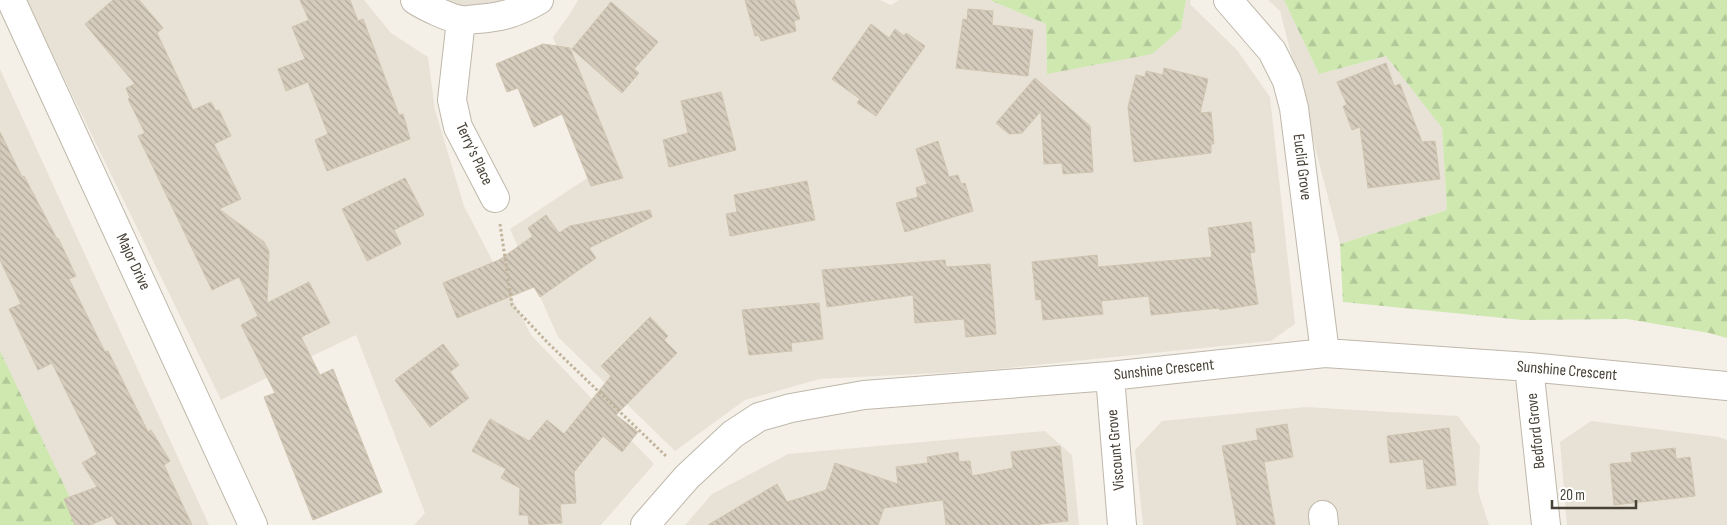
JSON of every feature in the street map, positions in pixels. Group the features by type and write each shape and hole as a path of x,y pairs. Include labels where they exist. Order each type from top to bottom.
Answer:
{"street":[{"name":"Major Drive","path":"11,0 253,525"},
{"path":"415,0 425,7 461,20 491,18 508,14 524,9 539,0"},
{"name":"Euclid Grove","path":"1228,0 1272,51 1287,81 1294,108 1325,353"},
{"name":"Terry's Place","path":"461,20 452,100 458,127 495,198"},
{"name":"Sunshine Crescent","path":"645,525 687,477 734,434 759,417 791,408 864,395 1110,376 1325,353 1529,367 1727,386"},
{"name":"Bedford Grove","path":"1529,367 1546,525"},
{"name":"Viscount Grove","path":"1110,376 1122,525"}],"path":[{"path":"495,198 512,305 687,477"}],"shaded area":[{"path":"26,0 364,0 391,33 428,57 435,110 464,206 531,335 654,464 601,525 414,525 425,513 356,335 221,400"},
{"path":"439,0 514,0 510,6 449,7"},
{"path":"578,0 880,0 891,5 899,0 990,0 1046,24 1047,74 1181,29 1186,0 1191,0 1190,4 1237,50 1270,97 1295,324 1271,341 978,371 820,379 745,400 675,451 558,337 510,229 601,169 553,37"},
{"path":"1268,0 1284,0 1319,74 1386,56 1442,128 1447,210 1340,244 1280,11"},
{"path":"0,69 209,525 74,525 0,389"},
{"path":"1306,407 1458,416 1480,446 1478,491 1489,525 1143,525 1135,450 1162,421"},
{"path":"1591,421 1719,437 1727,440 1727,525 1567,525 1560,442"},
{"path":"1045,431 1072,455 1079,525 685,525 712,494 788,454"}],"green space":[{"path":"990,0 1186,0 1181,29 1152,54 1047,74 1046,24"},
{"path":"1284,0 1727,0 1727,338 1709,333 1627,319 1523,320 1343,302 1340,244 1447,210 1442,128 1386,56 1319,74"},
{"path":"0,351 83,525 0,525"}],"building":[{"path":"113,0 139,0 163,28 157,33 193,110 211,102 216,111 219,110 231,136 214,144 241,199 219,209 264,242 269,251 267,303 309,282 330,323 301,337 320,375 333,369 382,492 313,520 264,397 275,393 241,325 258,316 239,277 212,290 138,136 145,133 128,99 130,98 126,88 135,84 85,24"},
{"path":"300,0 350,0 358,21 363,19 399,115 403,114 410,139 327,171 315,140 328,134 308,82 286,91 278,69 305,59 292,27 309,20"},
{"path":"745,0 794,0 800,19 794,21 796,31 761,41 759,35 755,36"},
{"path":"611,2 658,42 634,69 639,73 622,93 572,49"},
{"path":"968,9 993,11 992,25 1033,30 1028,76 956,68 963,19 967,20"},
{"path":"871,24 889,38 895,29 904,36 906,33 925,46 876,116 857,103 860,99 832,79"},
{"path":"543,44 570,48 623,178 591,186 562,114 534,127 518,88 507,92 496,64"},
{"path":"1386,63 1394,86 1400,84 1422,142 1435,141 1440,179 1368,188 1360,127 1352,130 1343,106 1347,105 1337,82"},
{"path":"1164,68 1208,79 1200,113 1211,112 1214,144 1211,144 1211,153 1134,162 1128,107 1136,75 1145,77 1146,71 1163,75"},
{"path":"1035,78 1090,126 1093,172 1063,174 1062,163 1044,164 1041,111 1022,133 1009,134 996,123"},
{"path":"721,92 736,150 669,167 663,140 688,133 681,101"},
{"path":"0,132 22,177 24,176 58,238 76,276 69,279 105,352 108,351 148,432 151,430 170,461 164,465 192,525 117,525 112,516 90,525 75,525 64,499 97,487 82,463 97,454 52,363 38,370 9,309 21,304 0,260"},
{"path":"938,141 949,177 958,175 961,184 965,183 973,211 905,232 896,203 918,197 916,188 927,184 916,149"},
{"path":"405,178 424,215 394,230 401,244 367,261 342,209"},
{"path":"807,181 815,220 730,236 726,214 737,212 734,195"},
{"path":"650,210 652,217 589,248 596,258 540,297 534,287 457,318 443,283 499,260 533,236 528,228 546,215 559,233 570,226"},
{"path":"1251,222 1255,252 1250,253 1258,304 1220,310 1219,308 1151,315 1149,296 1101,301 1103,314 1043,320 1041,299 1036,300 1032,262 1097,255 1098,267 1212,257 1208,228"},
{"path":"945,260 946,267 990,264 996,334 966,337 964,319 915,323 913,295 827,307 822,270"},
{"path":"819,303 823,339 791,343 792,351 749,355 742,310"},
{"path":"650,317 668,336 664,340 677,353 616,415 638,432 622,452 603,436 574,472 576,503 560,504 562,523 529,525 528,515 519,515 520,488 501,478 506,469 472,451 490,419 529,441 547,420 564,434 611,376 601,366"},
{"path":"443,344 459,365 450,372 469,398 430,427 395,380"},
{"path":"1287,424 1293,457 1264,462 1275,525 1237,525 1222,446 1258,440 1256,429"},
{"path":"1449,428 1456,485 1427,489 1423,459 1390,463 1387,436"},
{"path":"1060,446 1068,521 1033,525 946,525 943,500 884,508 878,525 708,525 777,484 787,502 826,490 835,463 898,484 896,467 928,463 927,457 958,452 959,462 970,461 972,476 1013,468 1011,452"},
{"path":"1675,448 1676,459 1690,457 1695,496 1614,505 1610,464 1632,462 1631,453"}]}
